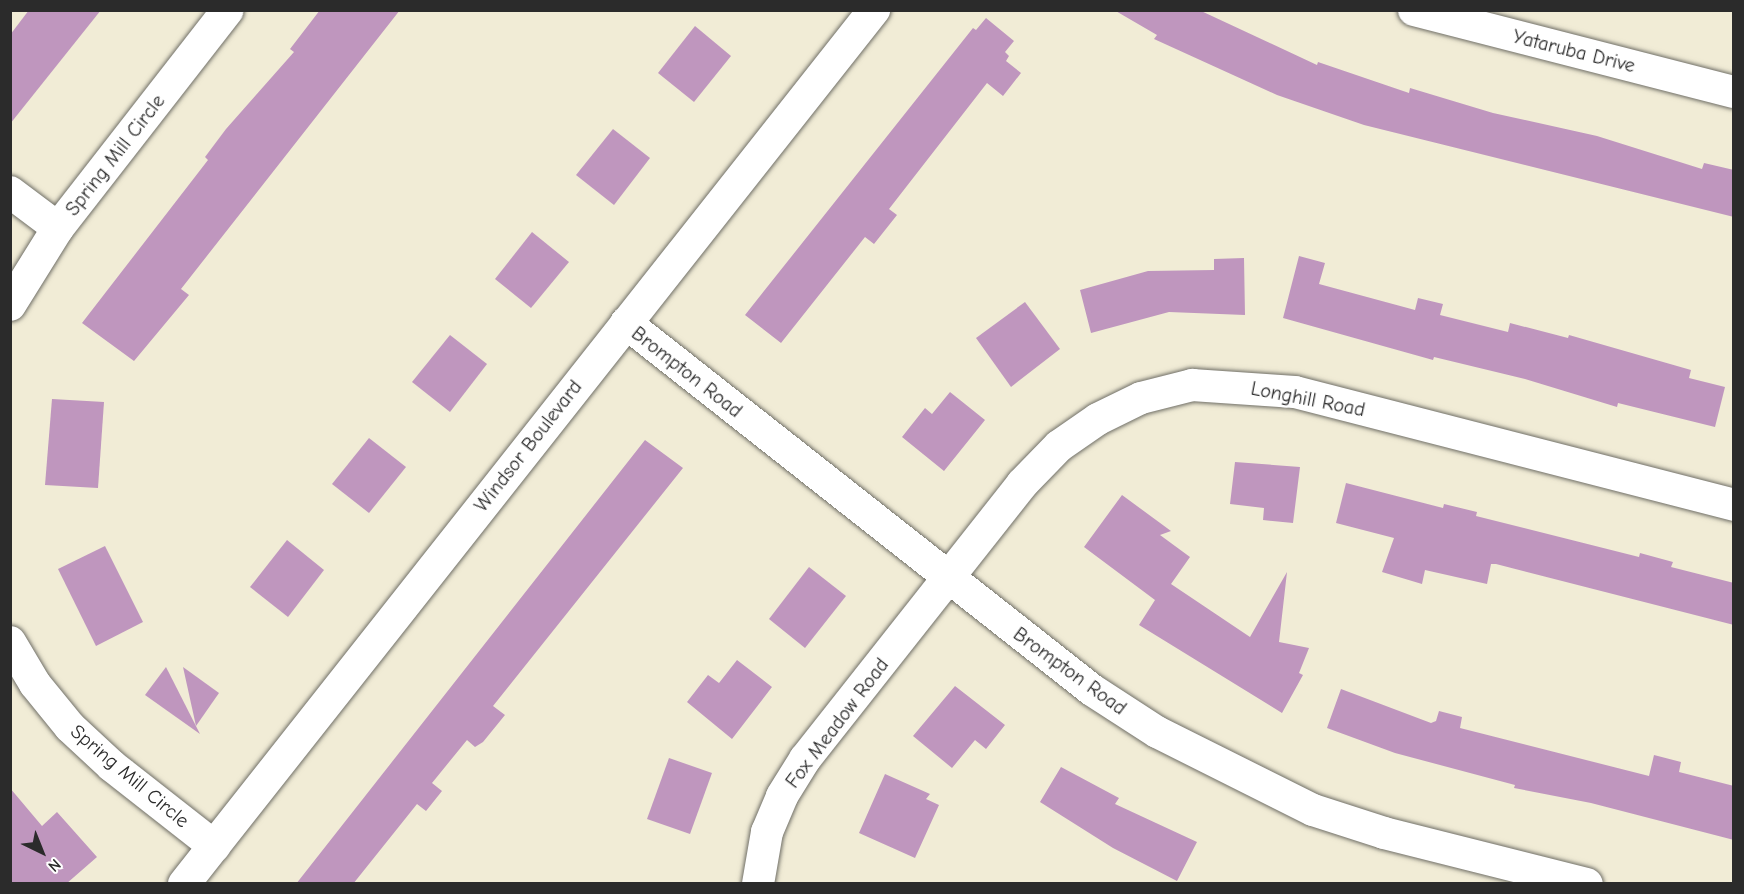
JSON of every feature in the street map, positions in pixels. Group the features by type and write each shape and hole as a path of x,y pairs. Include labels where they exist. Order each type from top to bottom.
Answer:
{"street":[{"name":"Spring Mill Circle","path":"10,305 58,228 228,10"},
{"name":"Windsor Boulevard","path":"184,884 874,10"},
{"name":"Yataruba Drive","path":"1414,10 1734,92"},
{"path":"10,192 58,228"},
{"name":"Brompton Road","path":"626,323 949,580 1092,690 1157,732 1237,775 1313,810 1384,832 1587,884"},
{"name":"Longhill Road","path":"949,580 1022,484 1059,446 1098,419 1141,398 1192,385 1295,392 1734,505"},
{"name":"Fox Meadow Road","path":"758,884 768,831 782,796 806,759 949,580"},
{"name":"Spring Mill Circle","path":"10,642 35,684 70,727 112,766 214,846"}],"building":[{"path":"29,10 101,10 10,124 10,35"},
{"path":"320,10 400,10 181,289 189,295 134,361 82,323 208,160 205,157 226,129 294,52 290,49"},
{"path":"1114,10 1199,10 1317,65 1318,62 1409,93 1410,88 1493,113 1597,136 1702,169 1704,163 1734,170 1734,217 1364,125 1277,95 1154,39 1157,35"},
{"path":"986,18 1014,41 1005,52 1009,56 1006,61 1021,73 1003,96 987,83 889,209 897,215 874,244 865,237 781,343 745,315 973,28 976,30"},
{"path":"695,26 731,56 694,102 658,73"},
{"path":"613,129 650,158 614,205 576,175"},
{"path":"532,232 569,262 531,308 495,279"},
{"path":"1299,256 1325,263 1319,284 1415,310 1418,298 1443,304 1440,315 1508,332 1510,323 1568,338 1569,335 1691,370 1689,378 1725,387 1715,427 1618,403 1617,407 1525,379 1434,357 1433,360 1283,318"},
{"path":"1244,258 1245,315 1169,312 1091,333 1080,290 1148,271 1214,270 1214,259"},
{"path":"1025,302 1060,349 1011,387 976,338"},
{"path":"450,335 487,364 450,412 412,382"},
{"path":"950,392 985,420 944,471 902,437 925,408 932,414"},
{"path":"52,399 104,402 98,488 45,485"},
{"path":"369,438 406,467 369,513 332,484"},
{"path":"645,440 683,468 493,706 505,715 483,742 475,747 467,740 432,783 442,791 426,811 417,804 353,884 296,884"},
{"path":"1235,462 1300,467 1293,523 1263,520 1264,508 1230,504"},
{"path":"1346,483 1443,508 1444,504 1477,512 1476,516 1639,557 1640,553 1673,562 1671,567 1734,583 1734,625 1496,564 1491,564 1487,584 1425,570 1422,584 1382,572 1394,538 1336,523"},
{"path":"1122,495 1171,531 1160,535 1190,557 1171,584 1250,637 1287,572 1279,642 1309,648 1299,673 1303,675 1282,713 1139,625 1155,600 1084,547"},
{"path":"287,540 324,570 288,617 250,587"},
{"path":"105,546 143,622 96,646 58,569"},
{"path":"809,567 846,596 805,648 769,619"},
{"path":"737,660 772,687 732,739 687,702 708,675 719,683"},
{"path":"166,667 200,734 145,695"},
{"path":"183,667 219,693 196,726"},
{"path":"955,686 1005,725 986,749 975,740 952,768 913,736"},
{"path":"1341,689 1431,723 1436,721 1439,711 1462,717 1460,728 1649,776 1654,755 1681,762 1679,772 1734,786 1734,840 1591,803 1514,788 1515,785 1395,753 1327,728"},
{"path":"669,758 712,773 690,834 647,819"},
{"path":"1061,767 1119,798 1115,804 1197,842 1177,881 1113,848 1040,802"},
{"path":"885,774 930,794 926,799 939,805 915,858 859,833"},
{"path":"10,788 42,826 57,812 97,857 66,884 10,884"}]}
